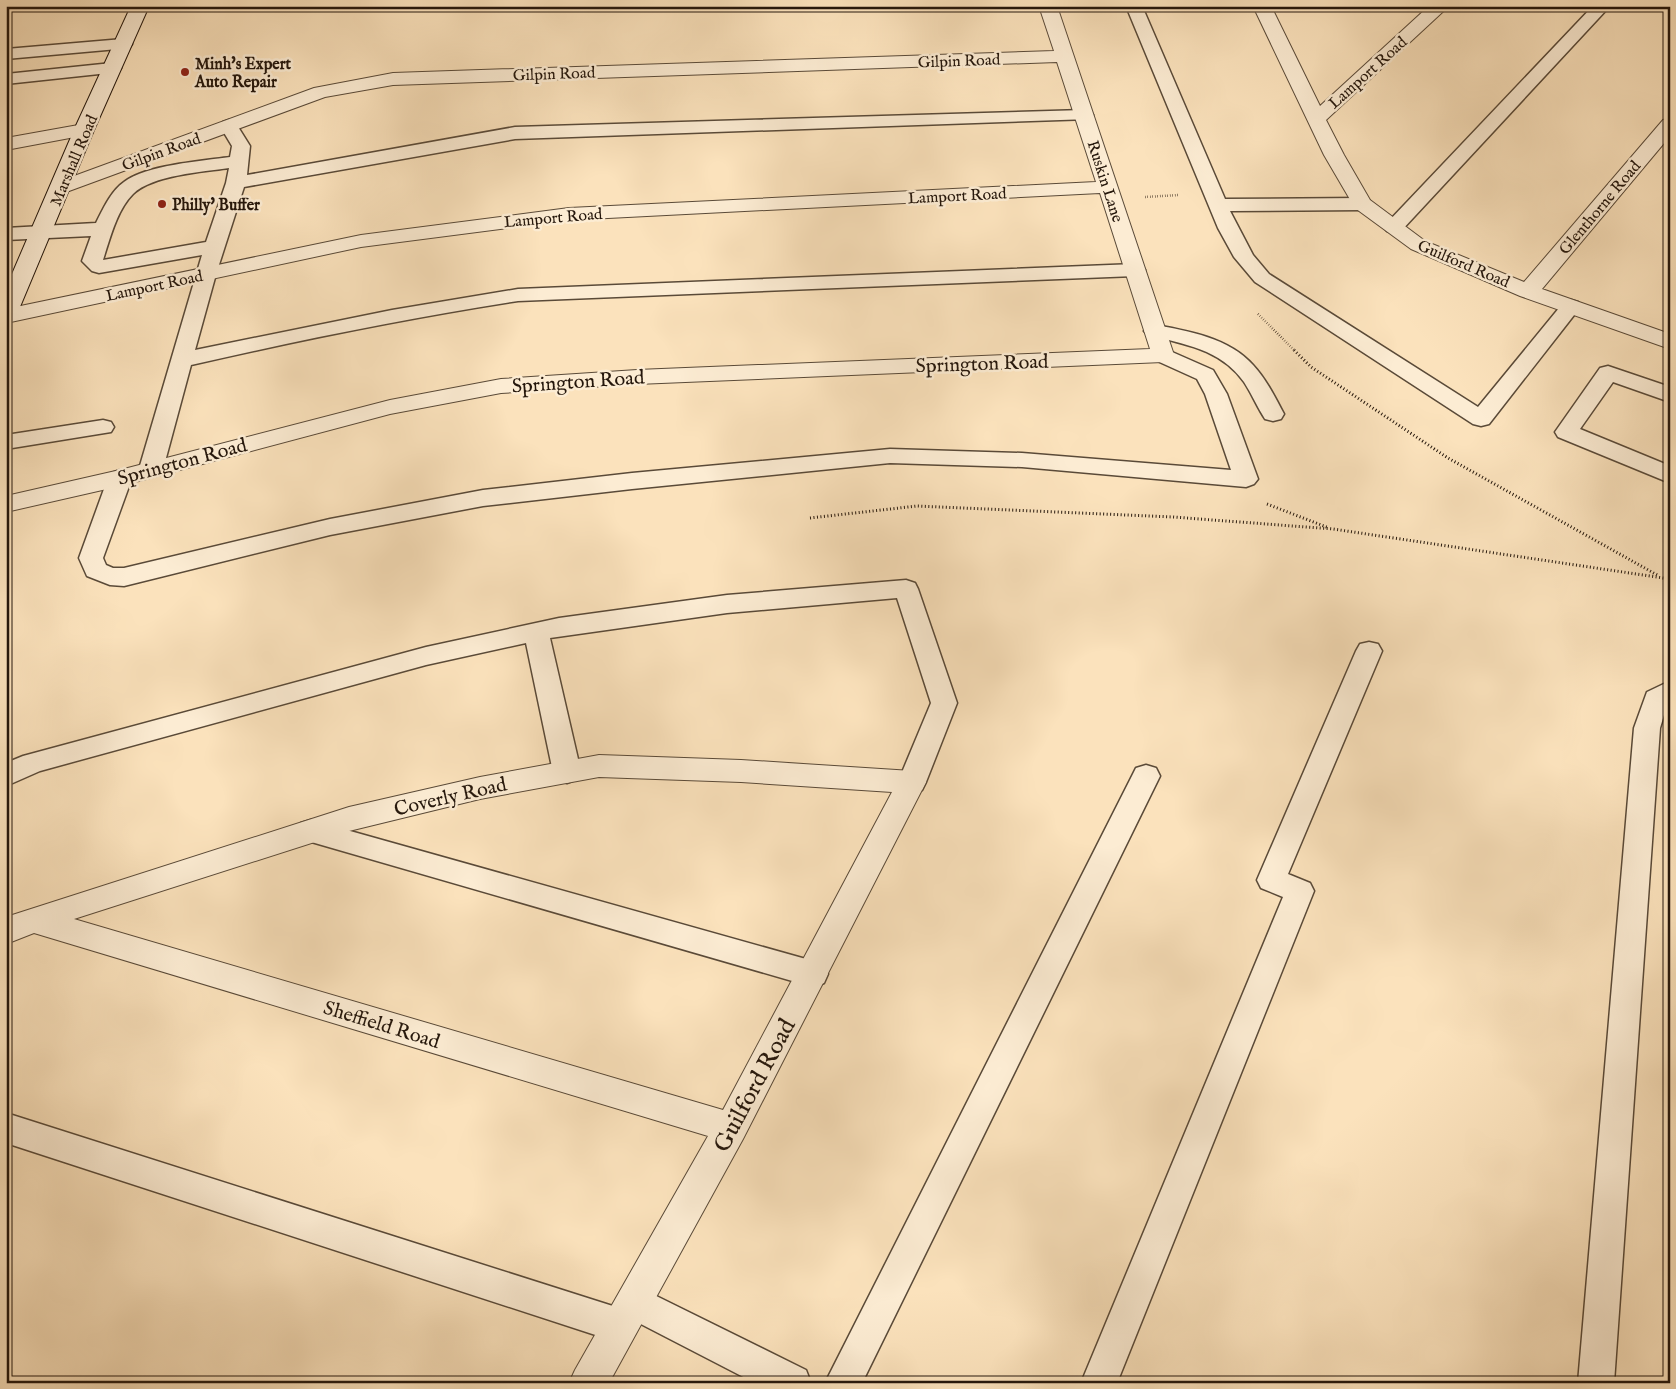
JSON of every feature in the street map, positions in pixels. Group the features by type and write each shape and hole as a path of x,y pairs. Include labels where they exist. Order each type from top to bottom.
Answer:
{"street":[{"name":"Marshall Road","path":"6,315 62,187 84,130 140,6"},
{"name":"Ruskin Lane","path":"1048,6 1163,355"},
{"name":"Guilford Road","path":"1262,6 1334,155 1362,204 1418,245 1528,291 1670,342"},
{"name":"Lamport Road","path":"1316,118 1440,6"},
{"name":"Gilpin Road","path":"62,187 321,92 393,79 1064,56"},
{"name":"Glenthorne Road","path":"1528,291 1670,124"},
{"path":"6,144 84,130"},
{"name":"Lamport Road","path":"6,315 362,241 569,214 1110,193"},
{"name":"Springton Road","path":"6,504 120,478 390,407 501,386 637,377 1163,355"},
{"name":"Coverly Road","path":"20,926 349,819 480,788 598,766 722,770 912,782"},
{"name":"Guilford Road","path":"588,1383 731,1128 912,782"},
{"name":"Sheffield Road","path":"20,926 731,1128"}],"lane":[{"path":"1134,6 1216,200 1244,257 1262,278 1482,419 1571,306"},
{"path":"1394,227 1602,6"},
{"path":"6,54 123,44"},
{"path":"6,79 112,68"},
{"path":"236,183 515,133 1084,115"},
{"path":"151,469 206,274 236,183 241,146 229,126"},
{"path":"215,247 99,267 92,261 113,208 132,185 163,174 239,161"},
{"path":"1216,200 1362,204"},
{"path":"6,234 104,229"},
{"path":"182,360 369,319 440,306 518,295 1135,270"},
{"path":"1155,331 1192,338 1225,353 1242,365 1273,414"},
{"path":"120,478 90,558 96,570 110,576 124,577 330,527 483,498 632,481 890,456 1022,460 1246,479 1216,394 1205,375 1163,355"},
{"path":"1670,395 1608,373 1566,432 1670,475"},
{"path":"6,442 103,427"},
{"path":"6,775 33,763 426,656 559,627 727,604 906,589 944,703 912,782"},
{"path":"536,632 567,772"},
{"path":"1099,1383 1300,891 1271,880 1370,651"},
{"path":"1596,1383 1647,728 1656,699 1670,691"},
{"path":"843,1383 1146,776"},
{"path":"311,832 813,974"},
{"path":"6,1128 627,1314 793,1383"}],"path":[{"path":"1110,193 1181,194 1216,200"},
{"path":"1246,479 1253,499 1333,529"},
{"path":"810,518 917,506 1173,517 1333,529 1670,579"}],"place":[{"name":"Minh's Expert Auto Repair","path":"185,72"},
{"name":"Philly' Buffer","path":"162,204"}]}
